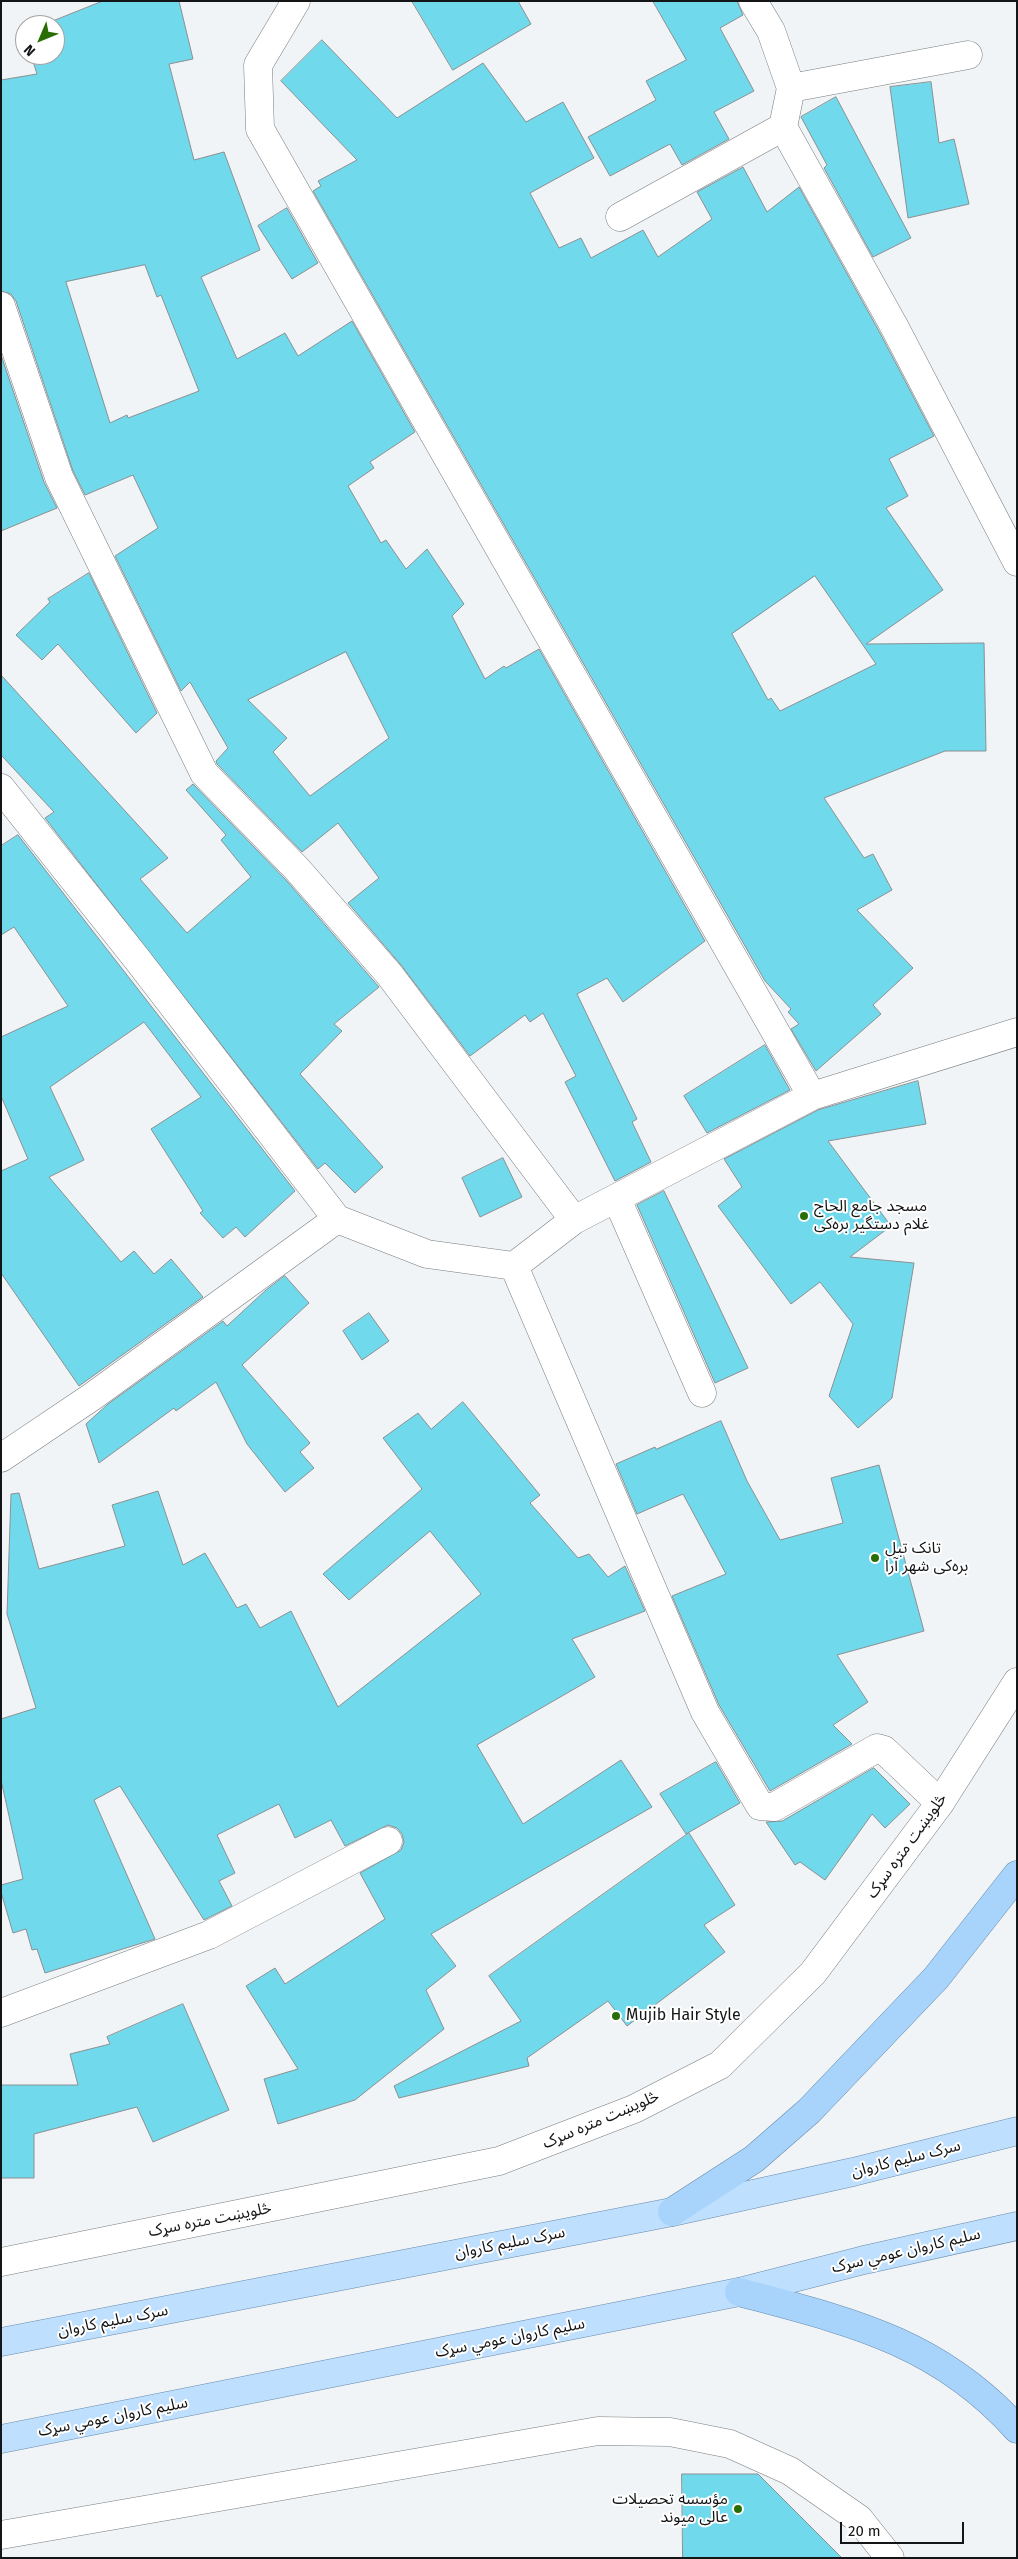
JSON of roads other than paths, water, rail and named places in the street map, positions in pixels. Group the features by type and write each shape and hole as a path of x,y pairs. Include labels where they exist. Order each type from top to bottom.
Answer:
{"highway":[{"path":"672,2212 754,2159 809,2111 936,1978 1017,1875"},
{"path":"739,2292 836,2318 886,2335 933,2360 965,2382 997,2406 1017,2429"}],"main road":[{"name":"سرک سلیم کاروان","path":"1,2342 672,2212 853,2172 1017,2131"},
{"name":"سلیم کاروان عومي سړک","path":"1,2439 739,2292 864,2260 1017,2226"}],"street":[{"path":"753,1 771,31 791,88 783,127 894,326 1017,562"},
{"path":"297,2 258,65 260,129 812,1096"},
{"path":"791,88 968,54"},
{"path":"620,217 783,127"},
{"path":"1,306 59,477 204,773 297,869 389,974 574,1220"},
{"path":"1,788 144,966 336,1219 427,1254 514,1266 574,1220 812,1096 1017,1032"},
{"path":"617,1199 702,1393"},
{"path":"1,1458 93,1396 336,1219"},
{"path":"514,1266 705,1712 760,1806 774,1807 877,1748 884,1750 940,1803"},
{"name":"څلویښت متره سړک","path":"1,2262 499,2161 634,2109 720,2065 813,1973 940,1803 1017,1682"},
{"path":"1,2013 209,1935 388,1841"},
{"path":"1,2535 598,2431 670,2432 730,2444 790,2471 859,2519 890,2558"}],"place":[{"name":"مسجد جامع الحاج غلام دستگیر بره‌کی","path":"804,1216"},
{"name":"تانک تیل بره‌کی شهر آرا","path":"875,1558"},
{"name":"Mujib Hair Style","path":"616,2016"},
{"name":"مؤسسه تحصیلات عالی میوند","path":"738,2509"}]}
